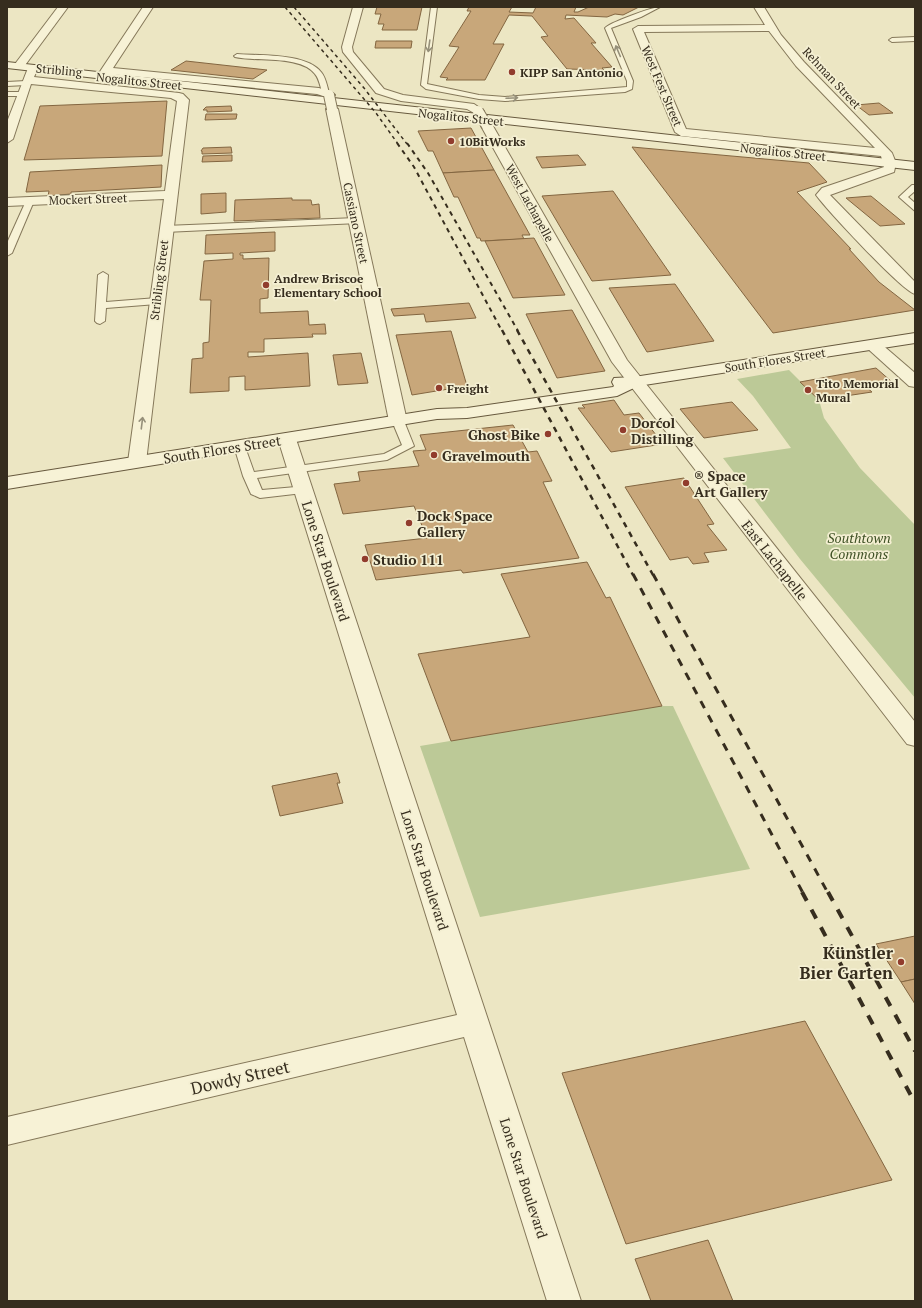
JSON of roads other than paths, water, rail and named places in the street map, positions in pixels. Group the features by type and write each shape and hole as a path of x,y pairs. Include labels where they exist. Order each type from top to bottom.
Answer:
{"street":[{"path":"19,66 63,7"},
{"path":"104,74 148,7"},
{"name":"West Lachapelle","path":"358,7 347,46 348,52 380,92 401,98 470,106 478,111 620,362 634,382"},
{"name":"Rehman Street","path":"759,7 772,28 800,64 888,158"},
{"name":"West Fest Street","path":"772,28 638,29 681,132 888,158"},
{"name":"Nogalitos Street","path":"7,65 104,74 888,158 915,166"},
{"path":"7,139 33,68"},
{"name":"Nogalitos Street","path":"104,74 329,99"},
{"name":"Stribling","path":"26,86 171,95 181,98"},
{"name":"Stribling Street","path":"137,462 165,229 183,100 181,98"},
{"name":"Cassiano Street","path":"329,99 398,421"},
{"path":"888,158 890,169 827,191 823,194 900,277 915,290"},
{"name":"Mockert Street","path":"7,202 170,195"},
{"name":"South Flores Street","path":"7,483 437,414 467,413 617,391 634,382 915,338"},
{"path":"872,345 915,382"},
{"name":"East Lachapelle","path":"634,382 915,738"},
{"name":"Lone Star Boulevard","path":"287,439 564,1301"},
{"name":"Dowdy Street","path":"7,1131 474,1023"}],"lane":[{"path":"434,7 424,84 426,87 479,97 505,99 625,90 630,88 630,81 608,28 611,25 639,16 657,7"},
{"path":"892,40 915,39"},
{"path":"237,56 289,60 309,65 316,70 321,77 329,99"},
{"path":"7,84 26,86"},
{"path":"7,94 26,86"},
{"path":"915,187 903,197 915,208"},
{"path":"7,253 30,201"},
{"path":"165,229 356,221"},
{"path":"100,321 103,275"},
{"path":"101,305 156,302"},
{"path":"240,446 254,491 260,494 300,480 386,457 408,446 398,421"},
{"path":"250,476 300,480"}],"railway":[{"path":"285,7 376,113 398,144"},
{"path":"294,7 364,88 407,144"},
{"path":"397,143 414,167 502,331"},
{"path":"407,143 428,173 518,331"},
{"path":"502,330 633,575"},
{"path":"517,330 653,575"},
{"path":"633,574 803,893"},
{"path":"653,574 828,893"},
{"path":"802,892 915,1103"},
{"path":"828,892 915,1051"}],"place":[{"name":"KIPP San Antonio","path":"512,72"},
{"name":"10BitWorks","path":"451,141"},
{"name":"Andrew Briscoe Elementary School","path":"266,285"},
{"name":"Freight","path":"439,388"},
{"name":"Tito Memorial Mural","path":"808,390"},
{"name":"Dorćol Distilling","path":"623,430"},
{"name":"Ghost Bike","path":"548,434"},
{"name":"Gravelmouth","path":"434,455"},
{"name":"® Space Art Gallery","path":"686,483"},
{"name":"Dock Space Gallery","path":"409,523"},
{"name":"Studio 111","path":"365,559"},
{"name":"Künstler Bier Garten","path":"901,962"}],"park label":[{"name":"Southtown Commons","path":"859,546"}]}
